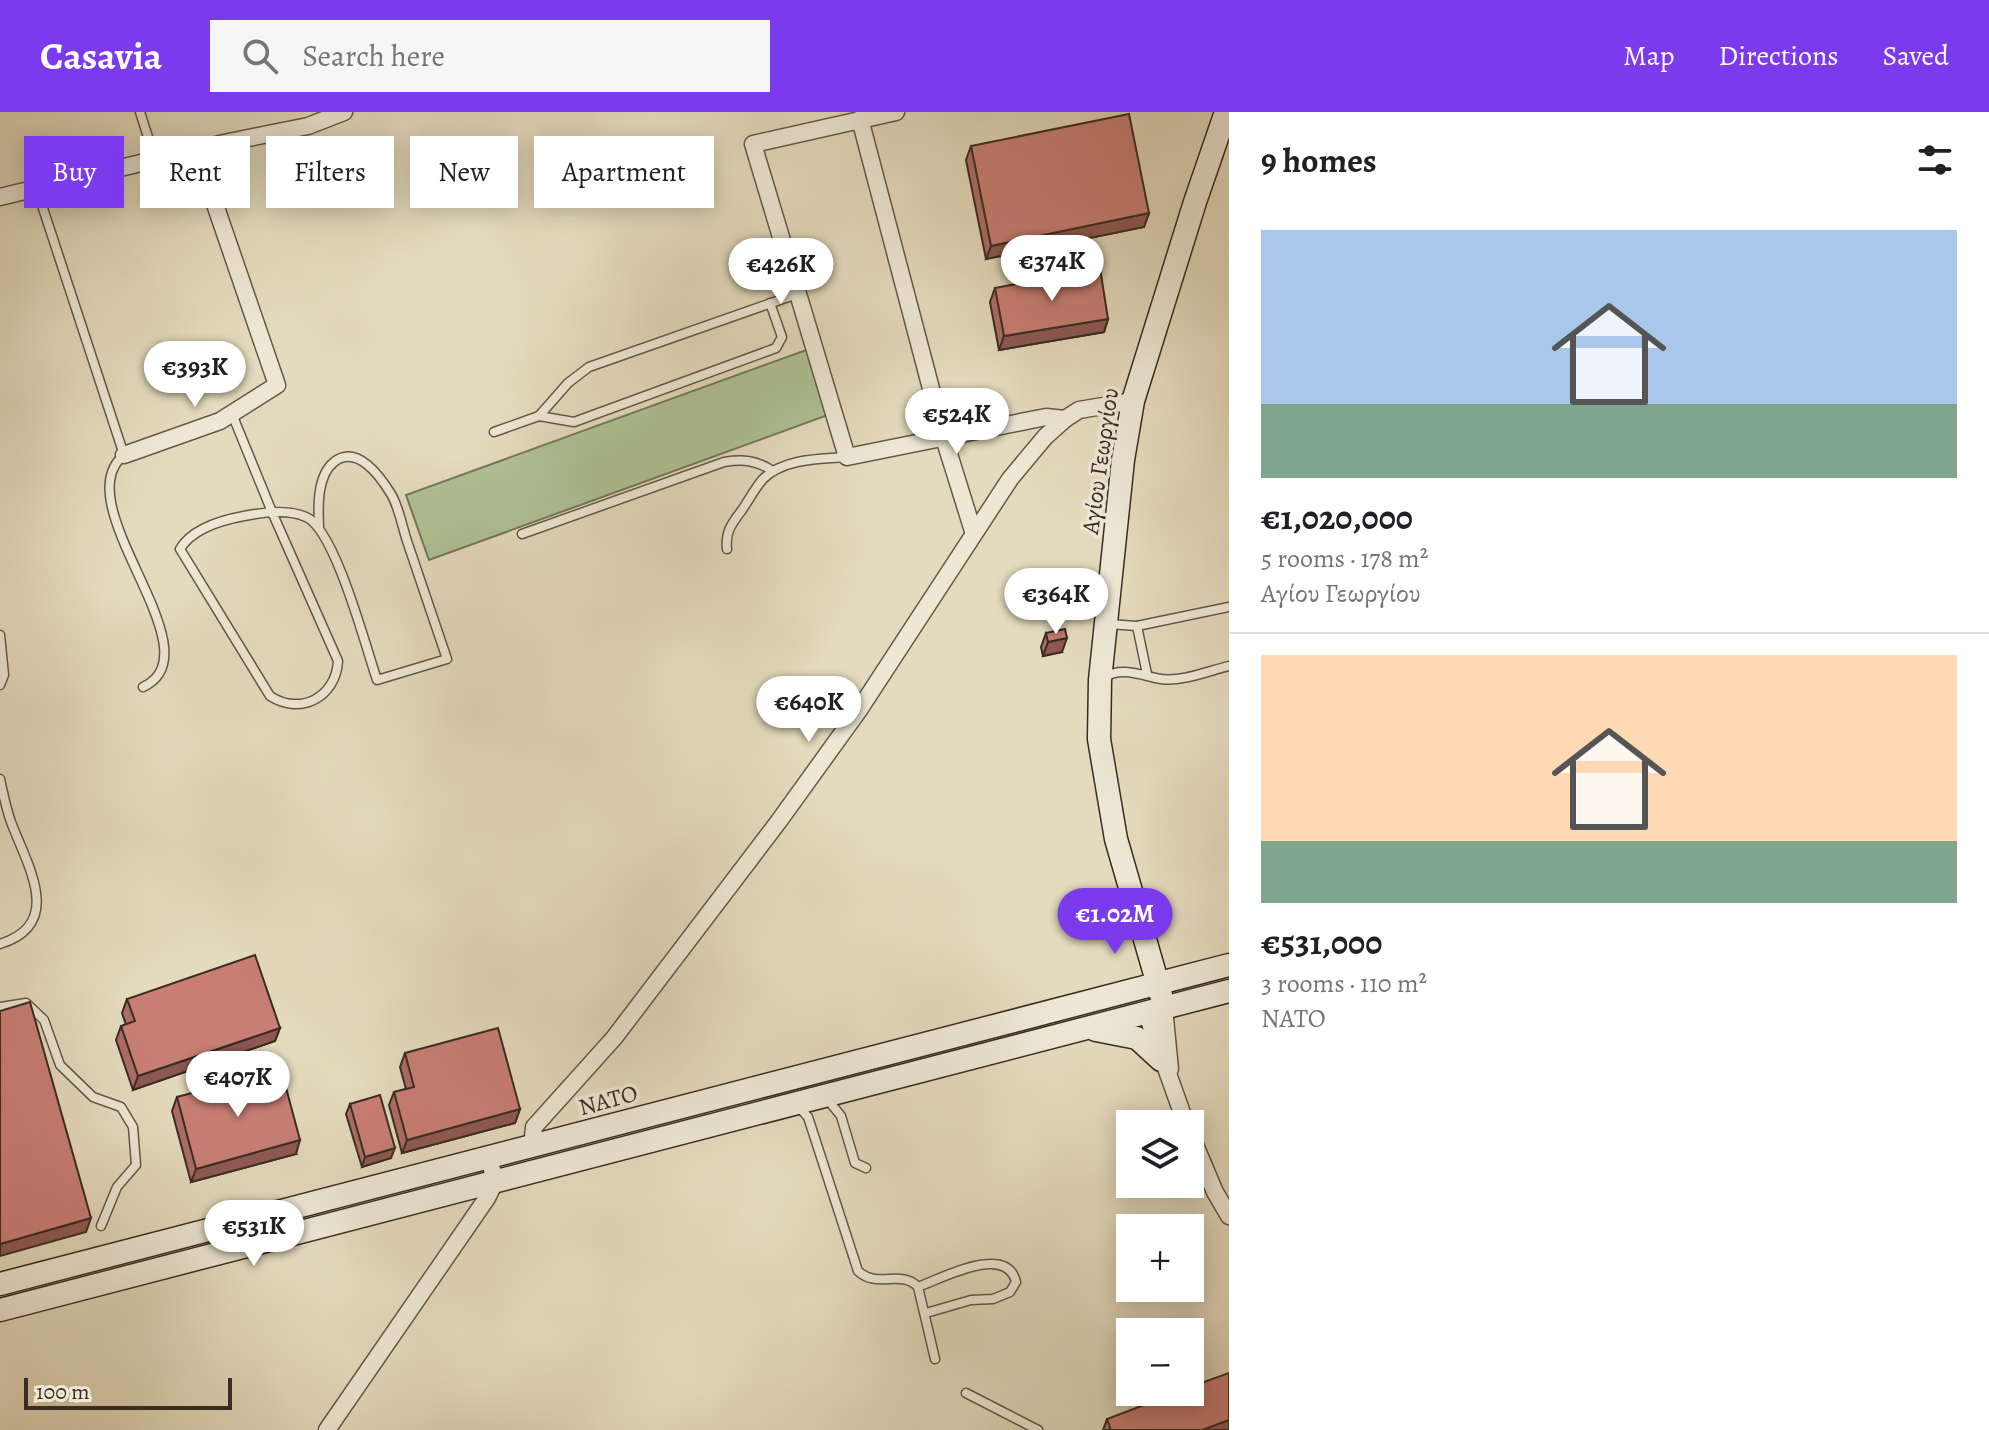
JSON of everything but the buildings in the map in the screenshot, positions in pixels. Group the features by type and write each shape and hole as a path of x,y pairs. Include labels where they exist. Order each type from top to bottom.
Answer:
{"main road":[{"name":"Αγίου Γεωργίου","path":"1155,1010 1102,764 1099,739 1100,680 1123,460 1133,401 1226,112"},
{"name":"ΝΑΤΟ","path":"0,1284 1229,965"},
{"name":"ΝΑΤΟ","path":"0,1310 1229,991"},
{"path":"1083,1029 1137,1038 1161,1060"}],"street":[{"path":"250,138 308,126 344,112"},
{"path":"896,112 753,144 847,457 1046,417 1065,419"},
{"path":"860,119 944,438 973,531"},
{"path":"0,197 24,190"},
{"path":"124,455 220,421 277,385 216,208"},
{"path":"532,1146 534,1127 614,1038 859,710 973,531 1010,479 1045,437 1079,410 1133,401"},
{"path":"1155,1010 1161,1060 1181,1110"},
{"path":"1155,1010 1172,1086"},
{"path":"327,1430 495,1182 489,1157"},
{"path":"1204,1166 1229,1216"}],"lane":[{"path":"140,112 148,136"},
{"path":"43,208 124,455 115,463 110,478 116,519 153,611 166,659 160,675 143,687"},
{"path":"494,432 539,416 568,383 589,367 798,294"},
{"path":"539,416 574,422 776,348 782,337 770,303"},
{"path":"232,414 272,512 338,661 331,686 319,698 303,705 286,704 270,696 180,549 186,540 215,524 244,516 272,512 308,517 319,526 345,583 377,680 447,659 392,495 359,458 349,456 330,465 318,503 319,526"},
{"path":"727,549 725,539 729,526 763,479 773,471 814,459 847,457"},
{"path":"522,534 724,462 751,461 773,471"},
{"path":"1106,623 1137,626 1229,607"},
{"path":"1137,626 1147,674"},
{"path":"0,635 4,675 0,685"},
{"path":"1100,680 1111,673 1147,674 1172,679 1229,666"},
{"path":"0,779 9,817 36,887 37,915 21,935 0,944"},
{"path":"0,1007 26,1003 44,1020 60,1065 93,1097 121,1107 133,1127 136,1165 117,1187 101,1226"},
{"path":"820,1097 833,1104 844,1124 855,1163 866,1168"},
{"path":"796,1103 808,1117 858,1271 875,1281 898,1277 911,1280 918,1287 935,1359"},
{"path":"918,1287 975,1266 996,1263 1014,1272 1016,1282 1010,1292 993,1299 971,1300 926,1313"},
{"path":"966,1393 1038,1430"}],"green space":[{"path":"809,349 828,415 429,560 406,495"}]}
